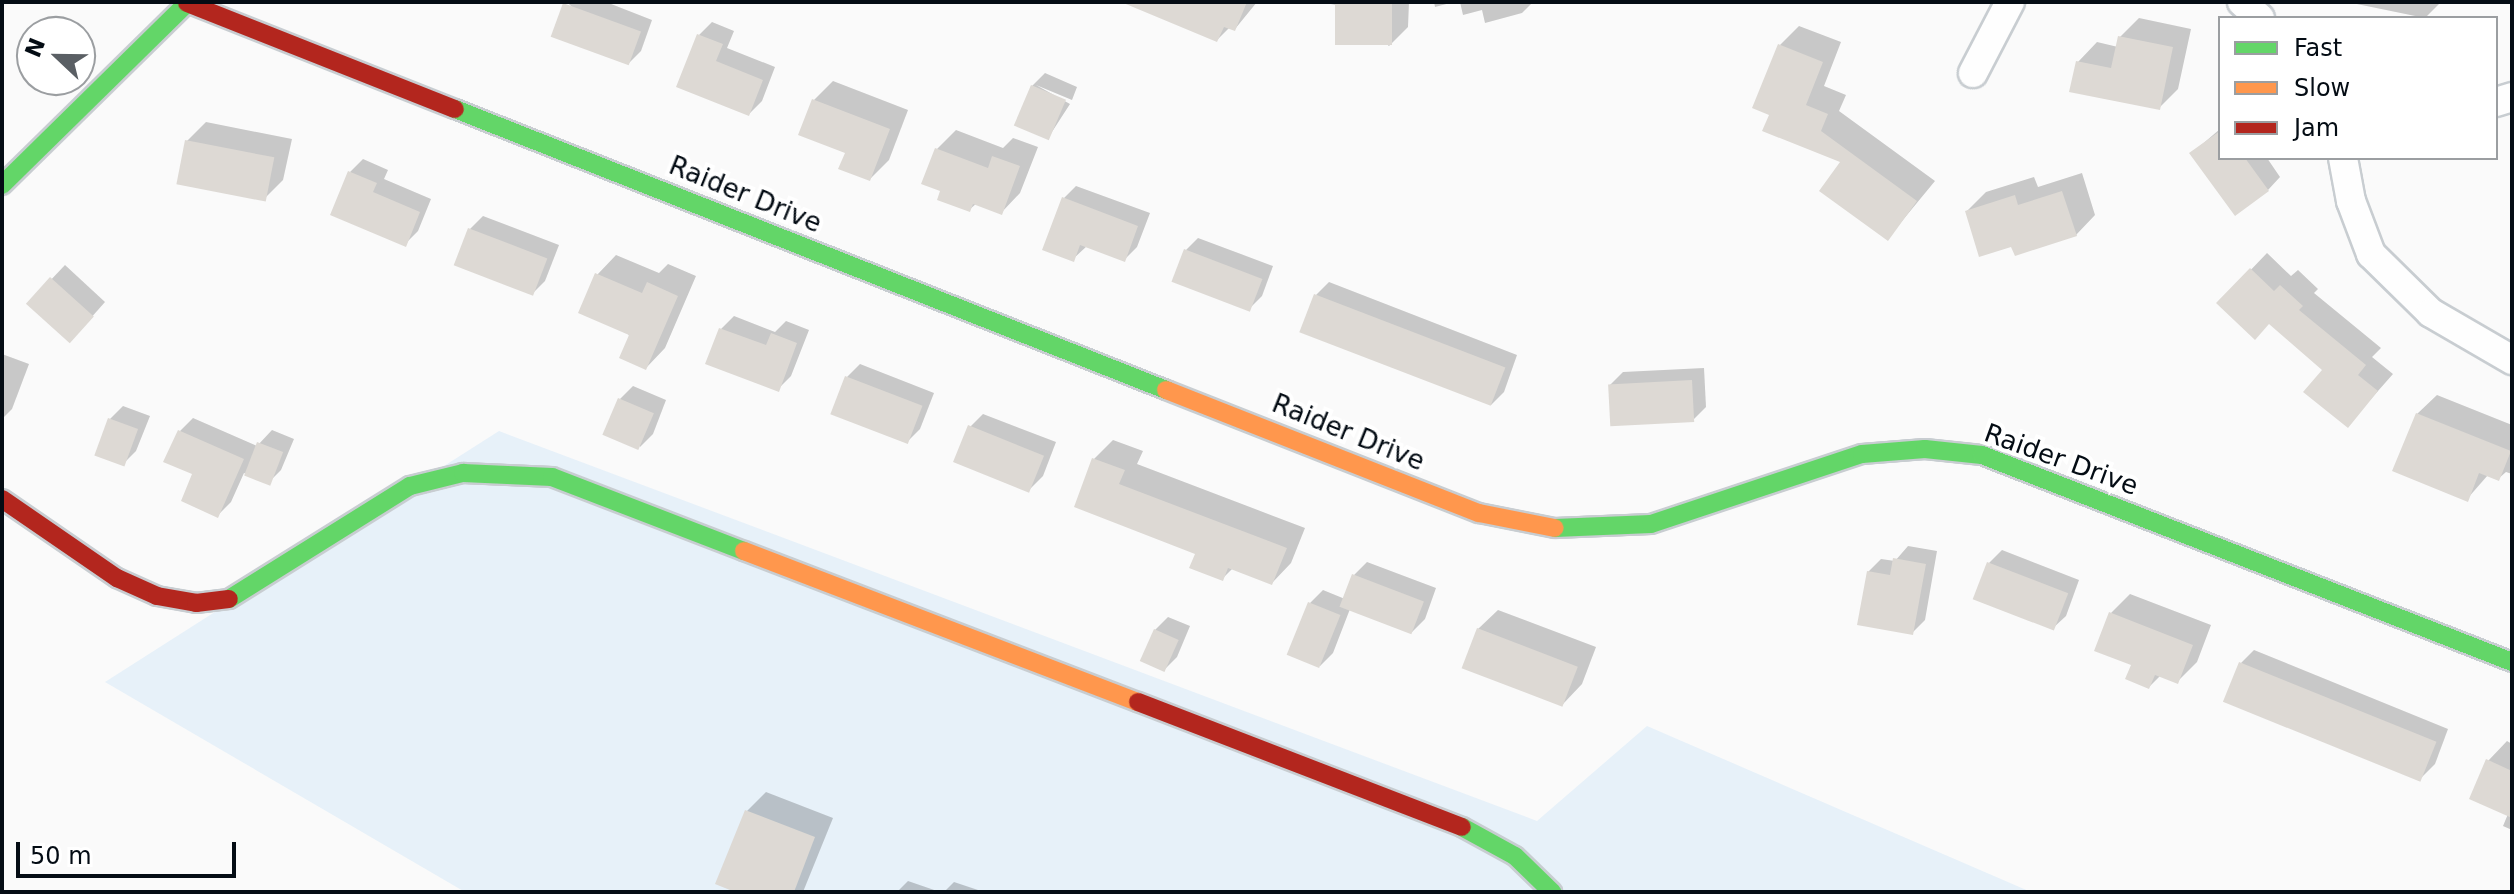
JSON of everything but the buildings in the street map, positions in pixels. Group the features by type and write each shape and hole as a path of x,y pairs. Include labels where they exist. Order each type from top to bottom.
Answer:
{"street":[{"path":"2,185 188,2"},
{"name":"Raider Drive","path":"188,2 1479,513 1528,526 1571,529 1651,524 1862,454 1925,449 1982,455 2512,662"},
{"path":"1973,73 2010,2"},
{"path":"2242,2 2258,16"},
{"path":"2343,160 2351,201 2371,254 2431,313 2512,360"},
{"path":"2,499 117,578 157,596 196,603 234,598 410,486 463,473 552,477 1486,836 1515,856 1552,892"}],"shaded area":[{"path":"499,431 1537,821 1647,726 2031,892 465,892 105,682"}],"traffic: fast":[{"path":"2,185 188,2"},
{"path":"455,109 1166,390"},
{"path":"1555,528 1651,524 1862,454 1925,449 1982,455 2512,662"},
{"path":"229,599 410,486 463,473 552,477 744,551"},
{"path":"1462,827 1515,856 1552,892"}],"traffic: slow":[{"path":"1166,390 1479,513 1555,528"},
{"path":"744,551 1138,702"}],"traffic: jam":[{"path":"187,3 455,109"},
{"path":"2,499 117,578 157,596 196,603 229,599"},
{"path":"1138,702 1462,827"}]}
